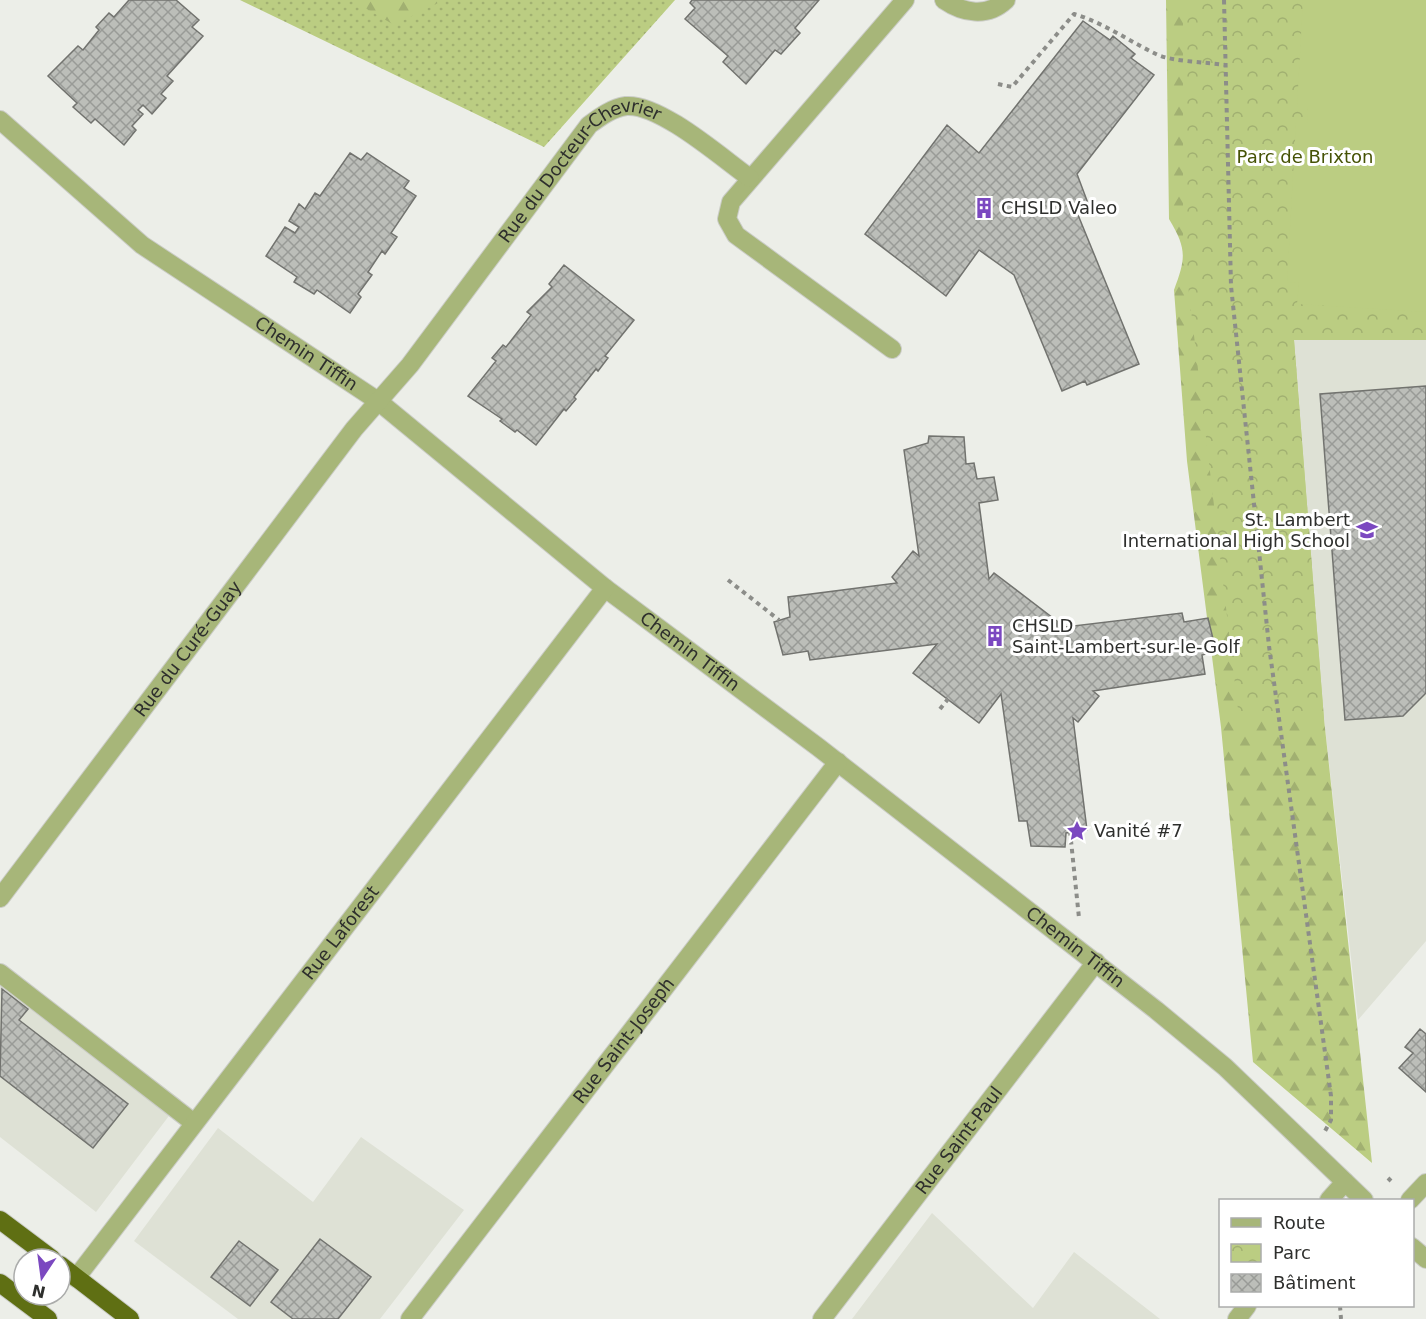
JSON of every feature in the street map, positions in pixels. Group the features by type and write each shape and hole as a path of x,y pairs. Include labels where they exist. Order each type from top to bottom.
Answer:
{"highway":[{"path":"0,1220 36,1247"},
{"path":"72,1275 130,1319"},
{"path":"0,1283 48,1319"}],"street":[{"path":"892,349 736,235 727,219 731,202 750,178 906,0"},
{"path":"944,0 956,8 971,12 987,11 1006,0"},
{"name":"Rue du Docteur-Chevrier","path":"378,400 410,365 589,125 606,113 627,106 654,112 684,130 750,178"},
{"name":"Chemin Tiffin","path":"0,120 142,245 378,400 605,588 837,762 1096,962 1225,1067 1363,1199"},
{"name":"Rue du Curé-Guay","path":"0,898 378,400"},
{"name":"Rue Laforest","path":"76,1278 605,588"},
{"name":"Rue Saint-Joseph","path":"410,1319 837,762"},
{"name":"Rue Saint-Paul","path":"822,1319 1096,962"},
{"path":"0,973 194,1123"},
{"path":"1330,1199 1345,1182"},
{"path":"1411,1199 1426,1183"},
{"path":"1414,1248 1426,1259"}],"path":[{"path":"1224,0 1231,286 1269,646 1331,1096 1332,1115 1327,1129"},
{"path":"998,84 1012,87 1074,14 1098,22 1131,43 1141,44 1158,55 1225,65"},
{"path":"728,580 779,620"},
{"path":"940,709 948,699"},
{"path":"1070,831 1079,918"}],"shaded area":[{"name":"St. Lambert International High School","path":"1294,340 1426,340 1426,941 1358,1020 1324,719"},
{"path":"0,963 181,1100 96,1212 0,1137"},
{"path":"218,1128 313,1202 361,1137 464,1210 380,1319 238,1319 134,1241"},
{"path":"932,1213 1033,1308 1074,1252 1160,1319 852,1319"}],"green space":[{"path":"240,0 675,0 544,147"},
{"path":"352,0 444,0 394,25"},
{"path":"1166,0 1277,0 1294,340 1324,719 1372,1163 1253,1062 1221,727 1187,461 1174,290 1181,270 1183,254 1179,238 1169,219"},
{"name":"Parc de Brixton","path":"1183,0 1426,0 1426,340 1294,340 1324,719 1239,718 1183,242"},
{"path":"1303,0 1426,0 1426,312 1297,304 1299,283 1287,282 1296,123 1307,123 1308,107 1297,107"}],"building":[{"path":"129,0 176,0 199,20 192,27 203,36 167,76 173,81 161,94 166,98 152,114 143,105 138,110 143,114 132,126 136,130 124,145 95,119 91,123 73,107 77,103 48,76 78,46 83,50 99,30 96,27 109,13 114,17"},
{"path":"692,0 819,0 795,28 800,33 781,54 775,50 746,84 723,62 728,56 685,19 695,8 690,3"},
{"name":"CHSLD Valeo","path":"1083,21 1110,40 1113,36 1135,54 1131,58 1154,75 1077,174 1089,206 1076,210 1139,364 1087,385 1085,381 1062,391 1014,275 979,250 946,296 865,234 947,125 979,153"},
{"path":"350,153 361,160 367,153 409,181 404,188 416,196 391,233 397,237 385,254 382,251 368,272 372,275 358,294 361,297 350,313 317,290 314,294 294,282 297,277 266,256 285,227 295,233 299,227 289,221 299,204 305,209 315,193 320,196"},
{"path":"564,265 634,320 605,356 608,358 598,371 596,369 574,397 576,399 566,411 564,409 536,445 468,396 496,361 492,358 503,345 506,347 531,315 527,312 552,287 549,284"},
{"path":"1426,386 1426,693 1403,716 1345,720 1320,394"},
{"name":"CHSLD Saint-Lambert-sur-le-Golf","path":"929,436 964,437 966,464 974,463 977,479 994,477 998,500 979,503 989,579 994,573 1057,621 1057,628 1182,613 1184,622 1208,618 1216,651 1202,655 1205,674 1093,691 1099,696 1078,722 1073,718 1087,830 1066,833 1065,847 1031,846 1027,821 1019,821 1001,694 979,723 913,673 937,644 810,660 808,651 783,655 774,622 790,617 788,597 897,583 892,577 913,551 919,556 904,450 928,443"},
{"path":"2,989 28,1009 19,1020 128,1104 93,1148 0,1076"},
{"path":"1420,1029 1426,1034 1426,1092 1399,1068 1413,1053 1405,1047"},
{"path":"320,1239 371,1277 338,1319 293,1319 271,1302"},
{"path":"239,1241 278,1270 250,1306 211,1277"}],"place":[{"name":"CHSLD Valeo","path":"984,208"},
{"name":"St. Lambert International High School","path":"1367,530"},
{"name":"CHSLD Saint-Lambert-sur-le-Golf","path":"995,636"},
{"name":"Vanité #7","path":"1077,831"}]}
